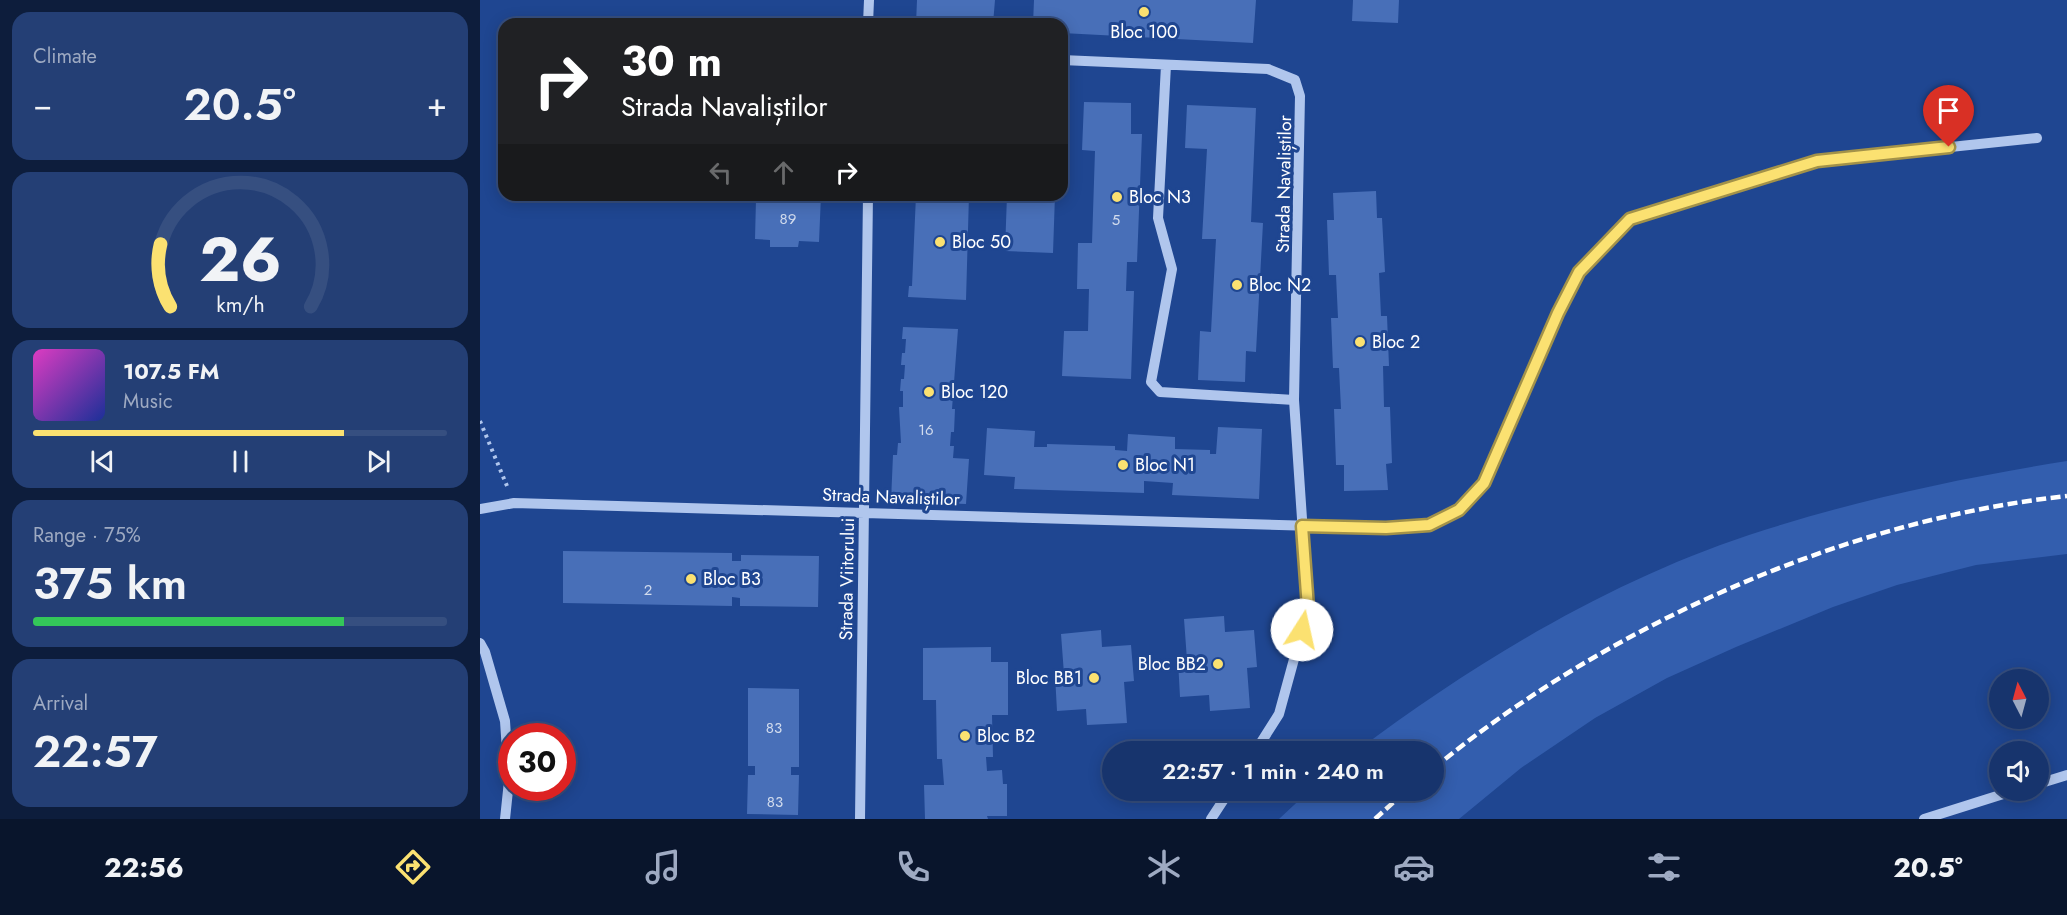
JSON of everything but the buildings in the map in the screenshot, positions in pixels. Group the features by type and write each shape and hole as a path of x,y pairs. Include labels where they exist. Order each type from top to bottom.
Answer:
{"street":[{"path":"868,18 869,0"},
{"name":"Strada Navaliștilor","path":"1068,60 1268,69 1295,80 1302,108 1294,400 1302,526"},
{"path":"1166,65 1158,218 1172,269 1151,382 1160,392 1294,400"},
{"name":"Strada Navaliștilor","path":"480,509 514,503 1302,526 1386,528 1429,525 1459,510 1484,483 1558,313 1579,272 1630,219 1817,161 2037,138"},
{"name":"Strada Viitorului","path":"860,819 867,201"},
{"path":"1262,741 1279,714 1308,608 1302,526"},
{"path":"480,643 485,652 505,721 509,781 505,819"},
{"path":"2049,781 2067,775"},
{"path":"1924,819 1989,799"},
{"path":"1211,819 1223,801"}],"path":[{"path":"480,421 514,503"}],"shaded area":[{"path":"2067,461 2067,554 1976,565 1897,585 1833,607 1736,647 1667,678 1595,718 1521,768 1459,819 1279,819 1298,801 1444,801 1444,741 1370,741 1495,656 1594,600 1697,554 1749,535 1827,511 1987,475"}],"railway":[{"path":"1444,760 1502,717 1574,669 1651,626 1731,588 1814,555 1898,529 1983,509 2067,496"},
{"path":"1375,819 1395,801"}],"place":[{"name":"Bloc 100","path":"1144,12"},
{"name":"Bloc N3","path":"1117,197"},
{"name":"Bloc 50","path":"940,242"},
{"name":"Bloc N2","path":"1237,285"},
{"name":"Bloc 2","path":"1360,342"},
{"name":"Bloc 120","path":"929,392"},
{"name":"Bloc N1","path":"1123,465"},
{"name":"Bloc B3","path":"691,579"},
{"name":"Bloc BB2","path":"1218,664"},
{"name":"Bloc BB1","path":"1094,678"},
{"name":"Bloc B2","path":"965,736"}],"route":[{"path":"1302,630 1308,608 1302,526 1386,528 1429,525 1459,510 1484,483 1558,313 1579,272 1630,219 1817,161 1949,147"}]}
